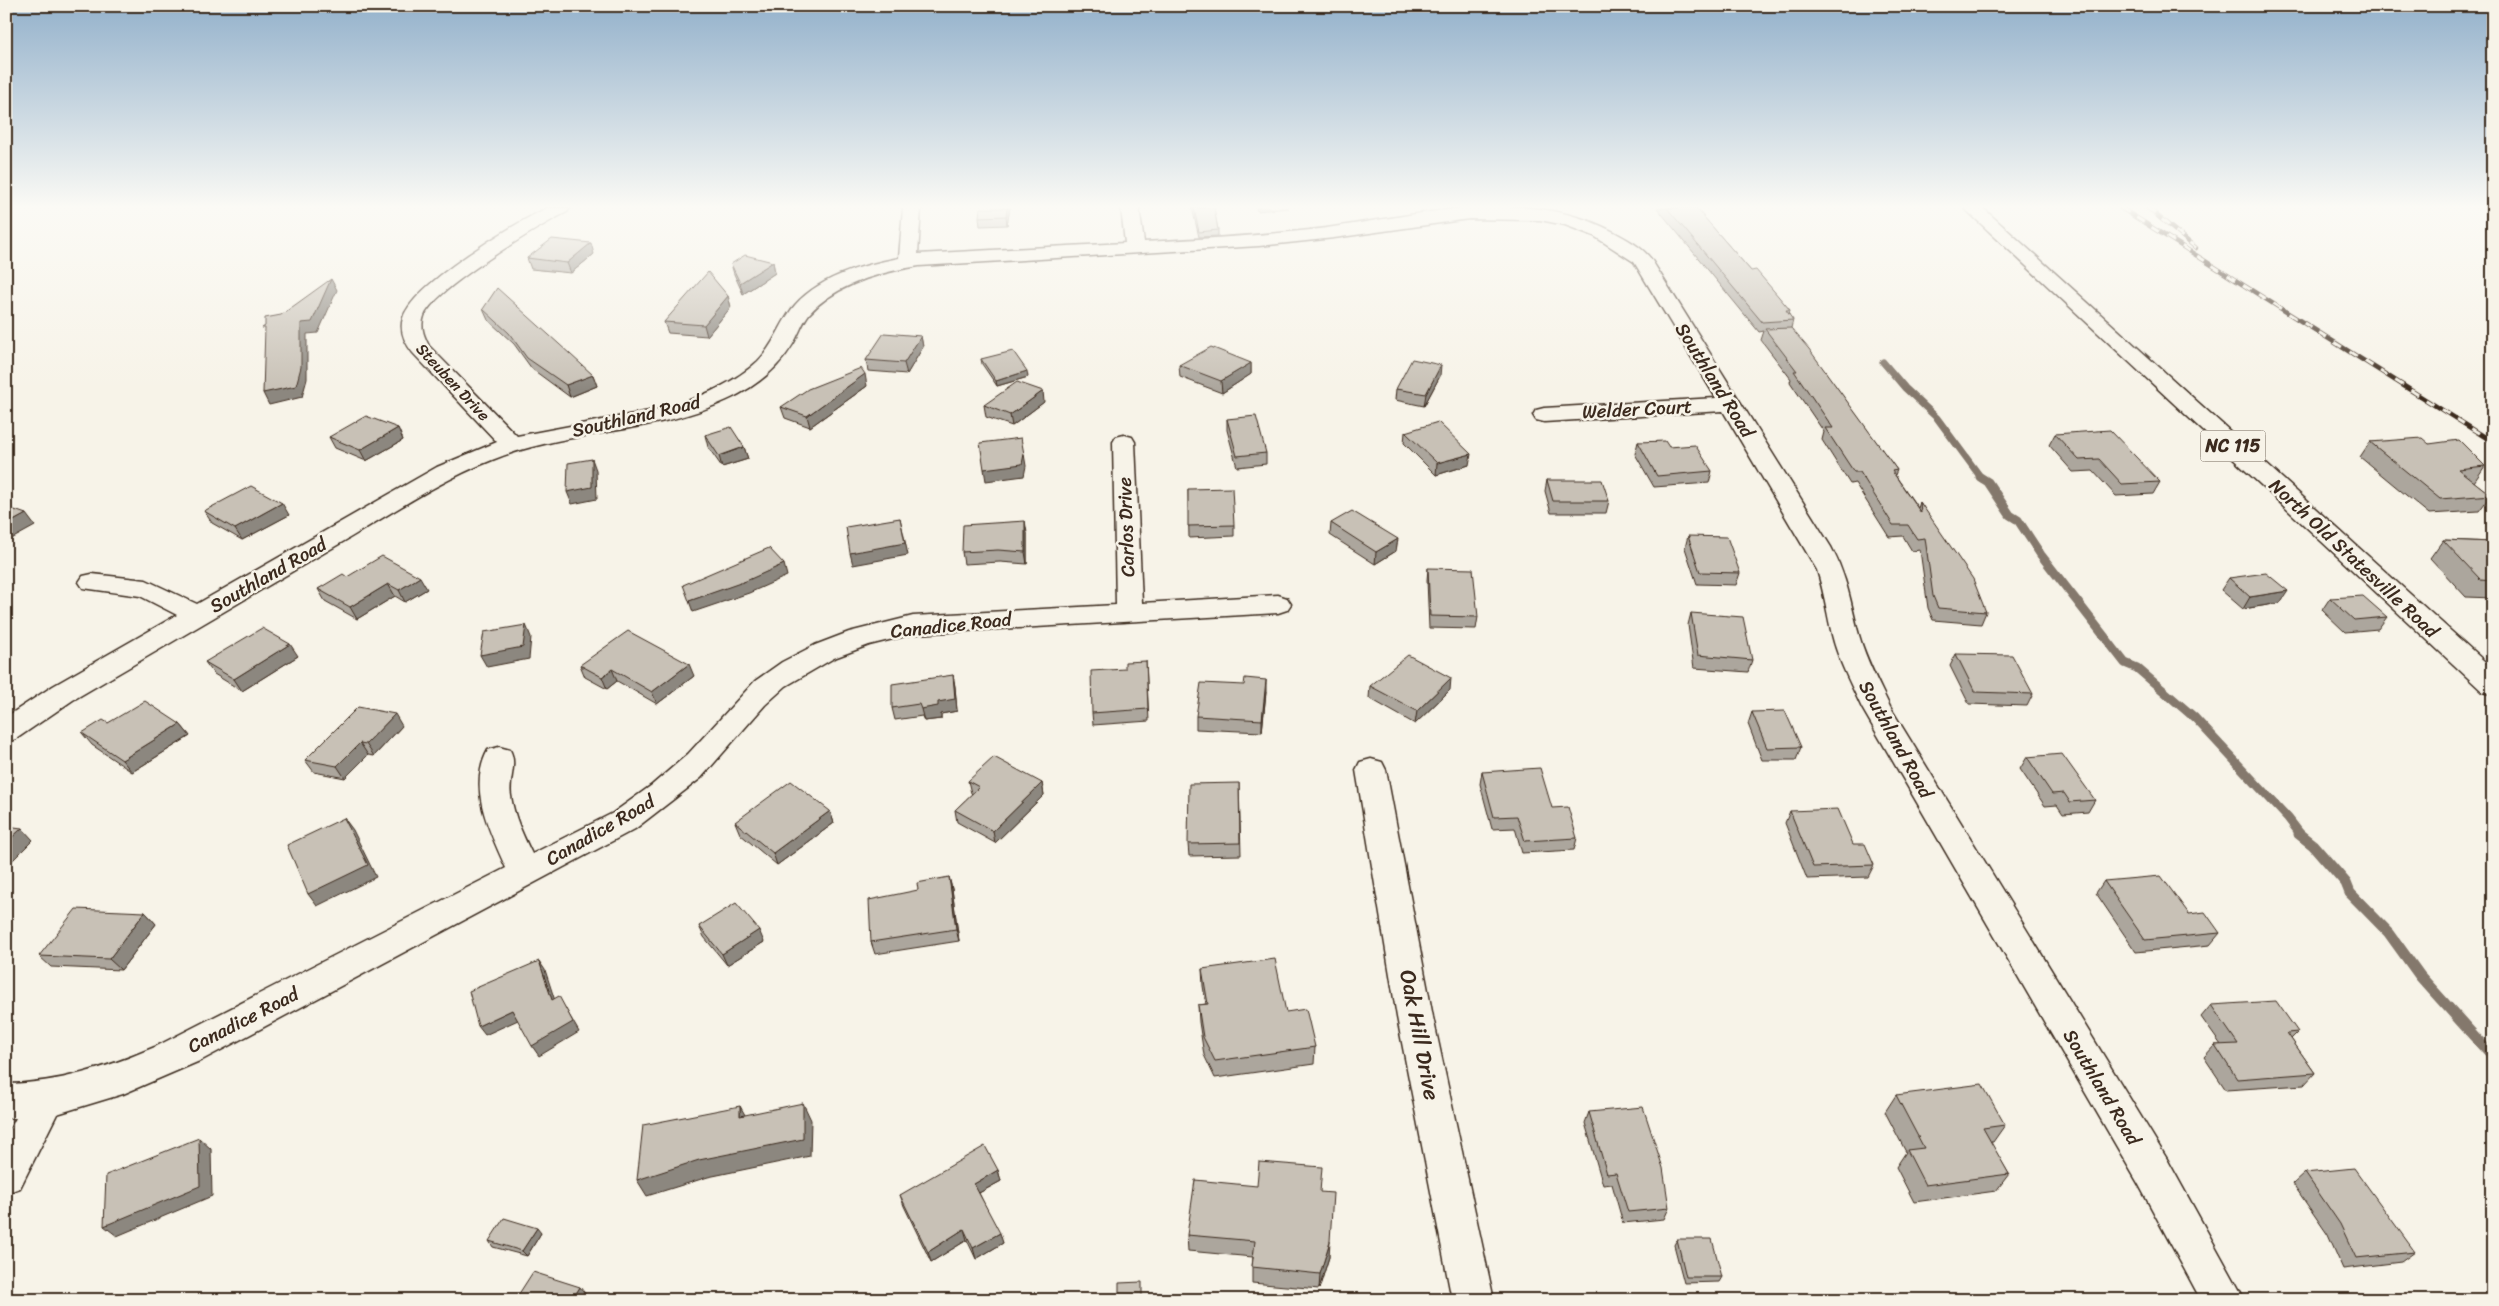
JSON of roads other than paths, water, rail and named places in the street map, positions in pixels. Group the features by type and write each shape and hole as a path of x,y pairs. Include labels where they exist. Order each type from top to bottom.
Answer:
{"street":[{"name":"Steuben Drive","path":"466,269 439,289 416,313 412,326 412,335 420,349 512,444"},
{"name":"Southland Road","path":"6,732 64,693 445,472 512,444 666,414 720,396 742,384 775,355 793,322 805,307 821,294 866,273 881,269"},
{"name":"Southland Road","path":"1647,269 1818,547 1830,570 1857,667 1880,716 2154,1172 2224,1300"},
{"name":"North Old Statesville Road","path":"2039,269 2493,685"},
{"name":"Welder Court","path":"1544,415 1730,404"},
{"name":"Carlos Drive","path":"1124,442 1129,612"},
{"path":"92,582 146,588 198,615"},
{"name":"Canadice Road","path":"6,1101 45,1100 93,1088 189,1049 624,821 666,792 699,761 753,698 795,666 831,649 878,632 913,625 1278,604"},
{"path":"499,758 495,794 501,821 524,873"},
{"name":"Oak Hill Drive","path":"1371,770 1415,1017 1473,1300"},
{"path":"6,1175 45,1100"}],"waterway":[{"path":"1883,362 1905,388 1937,418 1981,478"},
{"path":"1981,478 1988,482 2010,515 2018,520 2041,555 2125,663 2137,668 2195,718 2288,818 2301,835"},
{"path":"2299,834 2313,845 2346,883 2350,893 2389,933 2420,976 2493,1057"}],"railway":[{"path":"2218,269 2493,442"}]}
